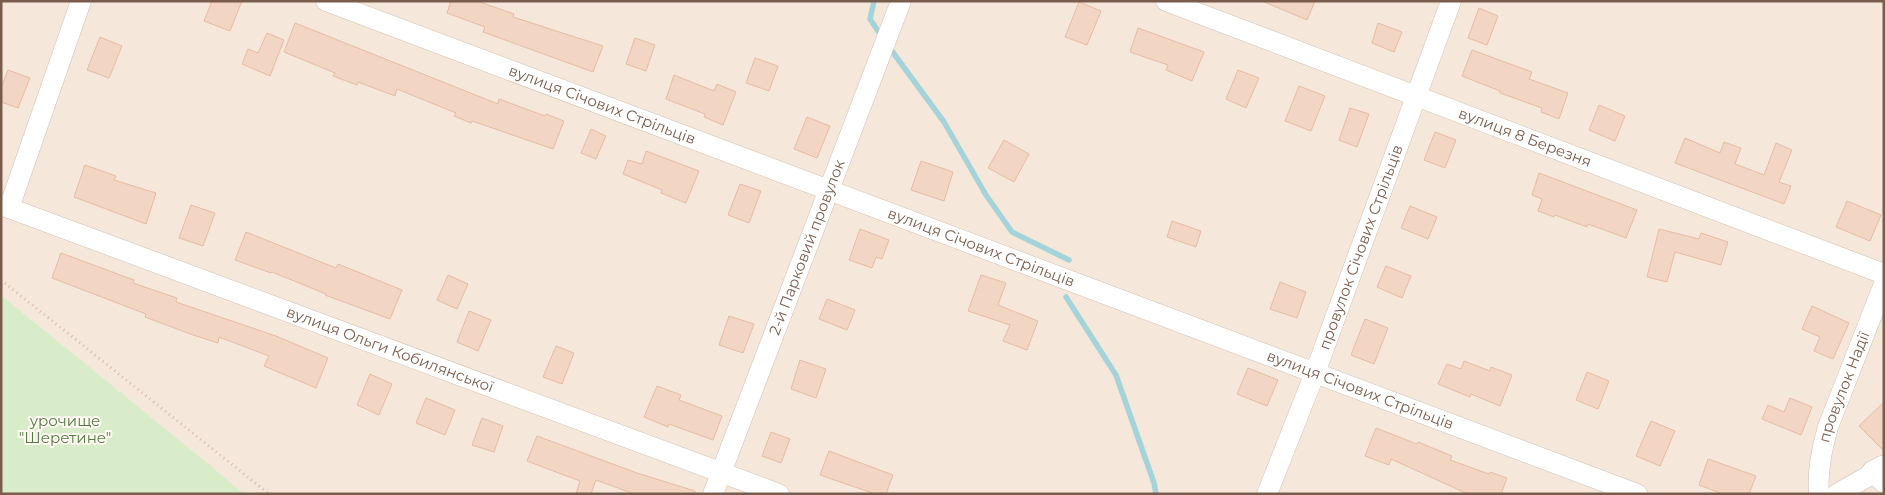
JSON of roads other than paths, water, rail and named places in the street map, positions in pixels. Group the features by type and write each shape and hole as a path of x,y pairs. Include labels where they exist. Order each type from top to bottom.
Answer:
{"street":[{"path":"5,206 81,1"},
{"name":"вулиця Січових Стрільців","path":"326,1 1637,494"},
{"name":"2-й Парковий провулок","path":"713,494 901,1"},
{"name":"вулиця 8 Березня","path":"1166,1 1884,274"},
{"name":"провулок Січових Стрільців","path":"1268,494 1316,373 1451,1"},
{"name":"вулиця Ольги Кобилянської","path":"5,206 779,494"},
{"name":"провулок Надії","path":"1819,494 1818,480 1821,450 1828,427 1884,284"},
{"path":"1836,494 1880,475"}],"waterway":[{"path":"874,1 870,19 882,37"},
{"path":"889,47 944,122 986,195 1012,232 1069,260"},
{"path":"1066,297 1116,375 1154,483 1156,494"}],"park label":[{"name":"урочище \"Шеретине\"","path":"65,430"}]}
